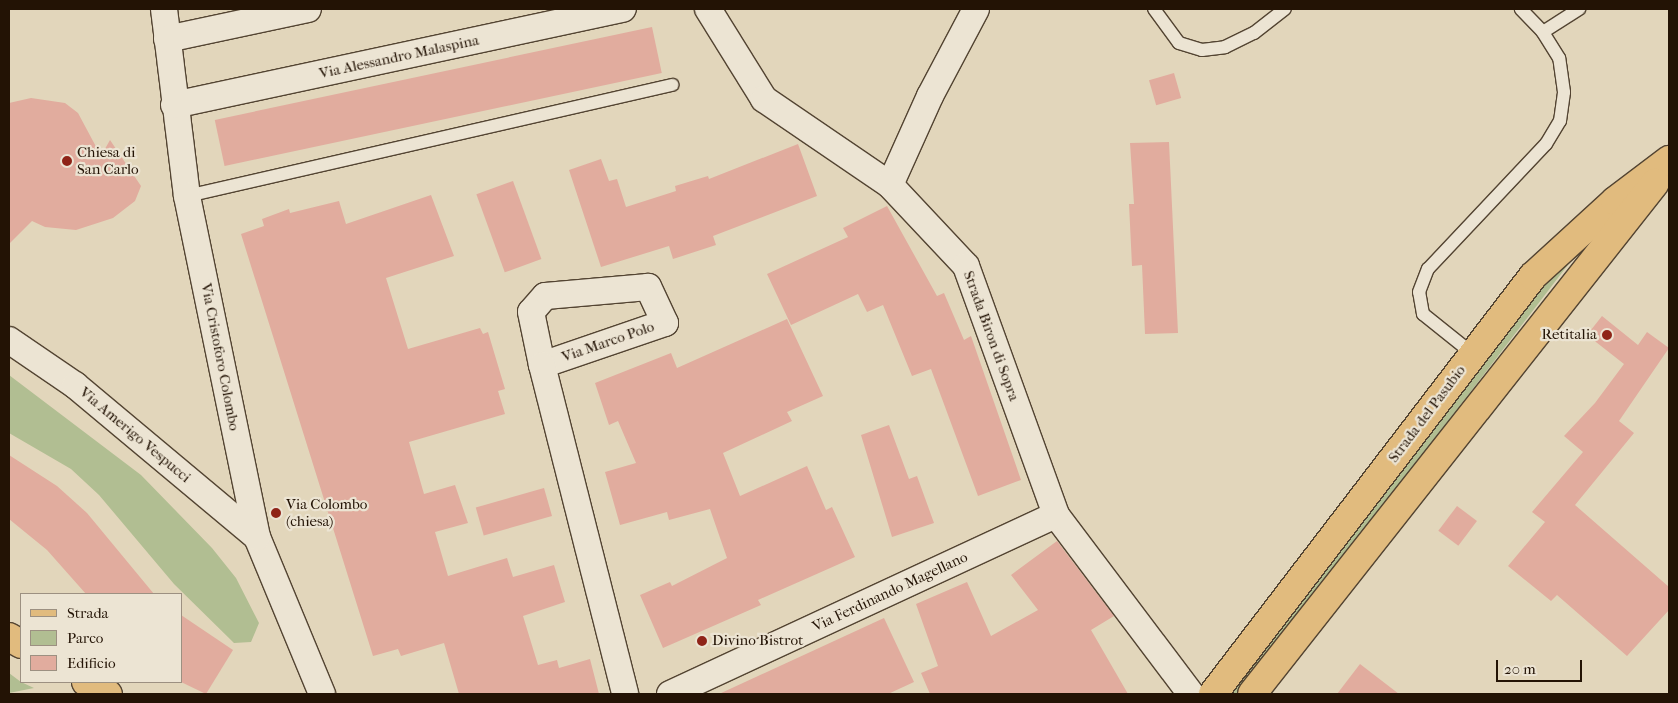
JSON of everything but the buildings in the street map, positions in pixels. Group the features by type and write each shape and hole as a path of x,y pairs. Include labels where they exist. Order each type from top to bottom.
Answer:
{"main road":[{"name":"Strada del Pasubio","path":"1214,694 1533,276 1615,201 1669,160"},
{"path":"1252,694 1556,305 1669,166"},
{"path":"9,637 20,643"},
{"path":"88,683 108,694"}],"street":[{"name":"Via Cristoforo Colombo","path":"164,9 174,105 187,196 256,537 322,694"},
{"path":"167,39 308,9"},
{"name":"Via Alessandro Malaspina","path":"174,105 622,9"},
{"name":"Strada Biron di Sopra","path":"708,9 764,98 890,185 966,266 1056,515 1190,694"},
{"path":"890,185 930,96 976,9"},
{"name":"Via Marco Polo","path":"542,365 665,322 648,287 545,296 531,312 542,365 625,694"},
{"name":"Via Amerigo Vespucci","path":"9,340 75,385 256,537"},
{"name":"Via Ferdinando Magellano","path":"670,694 1056,515"}],"lane":[{"path":"1154,9 1179,44 1202,50 1225,47 1254,33 1286,9"},
{"path":"1472,354 1422,314 1418,292 1428,269 1546,144 1560,122 1564,92 1559,58 1543,32 1521,9"},
{"path":"1543,32 1578,9"},
{"path":"187,196 672,86"}],"green space":[{"path":"1600,223 1239,694 1224,694 1550,272"},
{"path":"9,375 141,475 212,548 236,578 259,623 251,642 234,643 174,584 99,495 71,469 9,433"},
{"path":"9,673 20,683 34,688 9,693"}],"place":[{"name":"Chiesa di San Carlo","path":"67,161"},
{"name":"Retitalia","path":"1607,335"},
{"name":"Via Colombo (chiesa)","path":"276,513"},
{"name":"Divino Bistrot","path":"702,641"}]}
